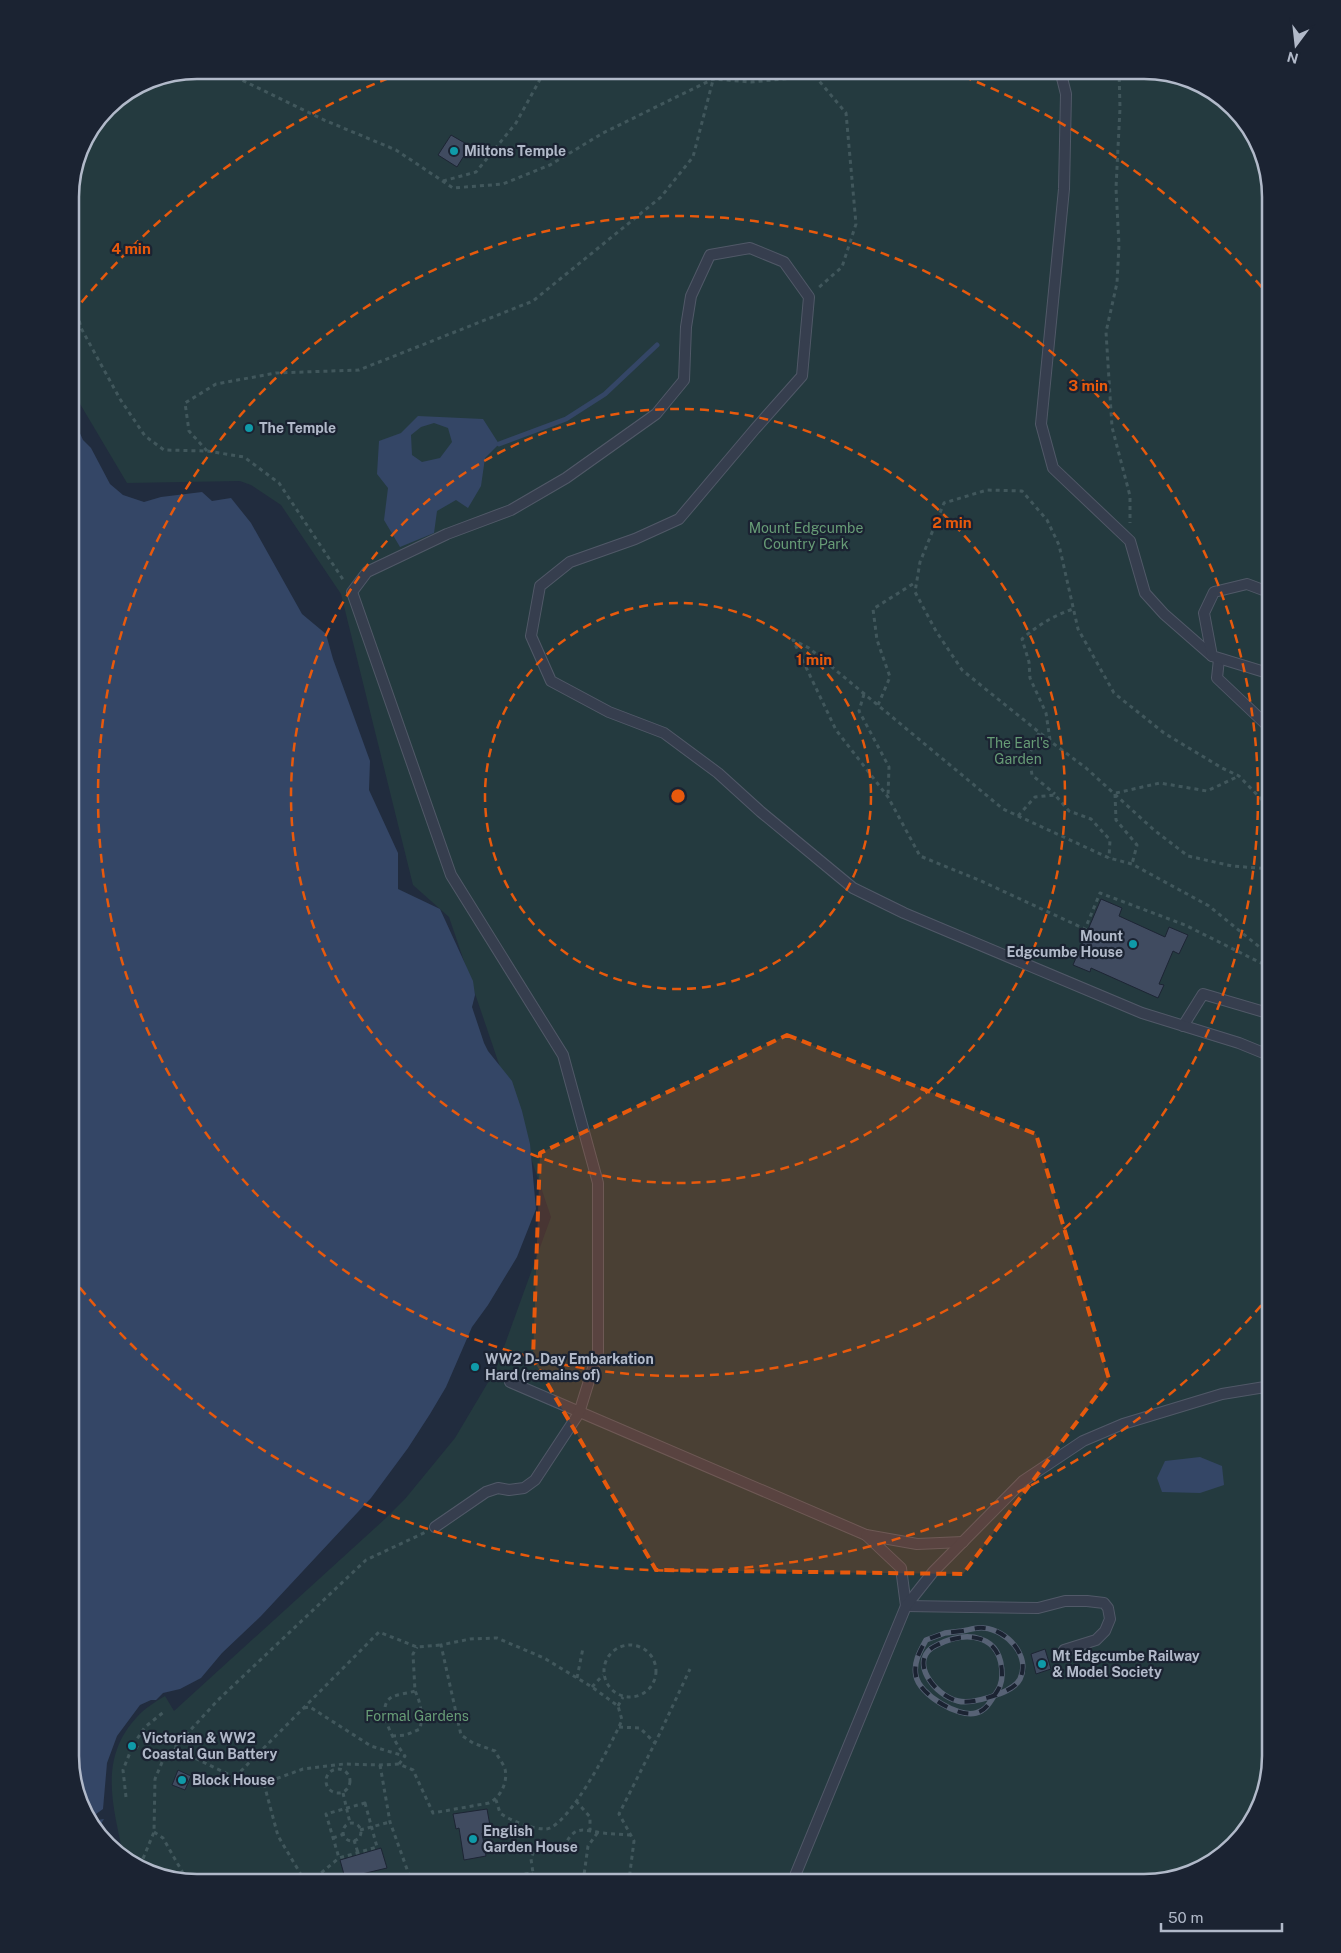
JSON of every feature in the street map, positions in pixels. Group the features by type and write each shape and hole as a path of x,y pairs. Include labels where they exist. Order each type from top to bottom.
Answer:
{"lane":[{"path":"1062,79 1066,94 1064,189 1042,424 1053,468 1130,541 1145,593 1164,614 1215,657 1262,671"},
{"path":"435,1527 486,1492 498,1488 510,1490 524,1488 535,1480 580,1413 598,1352 598,1183 563,1054 451,876 352,592 367,572 446,534 511,510 550,488 656,414 684,380 686,327 691,296 710,255 750,248 784,262 809,297 802,376 679,519 636,539 570,562 540,586 531,636 551,681 609,712 664,733 718,773 761,812 853,888 904,913 1142,1013 1239,1043 1262,1052"},
{"path":"1262,590 1247,584 1214,592 1204,613 1215,657 1217,678 1262,720"},
{"path":"1183,1026 1203,994 1262,1011"},
{"path":"510,1382 866,1534 917,1544 963,1542"},
{"path":"796,1874 906,1606 933,1572 1023,1481 1083,1441 1123,1424 1222,1394 1262,1387"},
{"path":"866,1534 901,1568 906,1606"},
{"path":"906,1606 1038,1608 1065,1602 1087,1601 1104,1603 1108,1608 1110,1619 1105,1631 1096,1640 1064,1650"}],"path":[{"path":"240,79 324,120 396,150 453,188 503,184 550,165 602,133 713,80 751,82 783,79"},
{"path":"442,181 476,172 516,123 540,79"},
{"path":"809,297 842,266 856,224 846,113 818,79"},
{"path":"1119,79 1120,108 1116,188 1119,245 1117,283 1106,332 1112,427 1130,496 1130,541"},
{"path":"208,451 189,431 184,403 216,384 276,373 359,370 533,301 662,197 693,157 713,80"},
{"path":"79,320 81,328 120,399 145,436 164,450 208,451 244,458 278,483 352,592"},
{"path":"1262,801 1239,776 1222,768 1164,732 1114,692 1078,629 1059,545 1047,520 1022,491 987,490 944,503 920,562 914,592 936,631 962,670 1039,733 1086,768 1154,830 1188,856 1232,866 1262,868"},
{"path":"878,705 890,677 877,640 873,609 916,581"},
{"path":"1050,741 1046,713 1030,678 1029,662 1022,639 1038,624 1058,614 1074,609"},
{"path":"1262,949 1209,906 1132,864 1109,858 1003,809 809,648 793,640 836,730 888,797 920,856 979,880 1085,929 1100,894 1185,925 1262,964"},
{"path":"864,694 858,712 889,768 888,797"},
{"path":"1039,733 1029,755 1032,775 1055,795 1069,811 1091,819 1110,840 1109,858"},
{"path":"1115,793 1160,783 1207,791 1239,776"},
{"path":"1115,793 1116,820 1137,846 1132,864"},
{"path":"1018,816 1035,797 1055,795"},
{"path":"142,1860 154,1832 155,1779 163,1760 218,1700 366,1560 435,1527"},
{"path":"235,1777 378,1632 417,1646 440,1645 470,1639 497,1638 544,1658 592,1687 618,1706 622,1720 576,1801 561,1822 547,1829 513,1822 500,1813 496,1800"},
{"path":"629,1644 646,1650 656,1665 656,1674 654,1682 641,1695 623,1697 605,1682 603,1674 604,1665 607,1657 613,1650 629,1644"},
{"path":"174,1748 235,1777 259,1785 303,1769 344,1764 399,1764 413,1770 433,1814 489,1803 496,1800 505,1782 505,1769 495,1751 474,1743 462,1735 440,1645"},
{"path":"392,1736 406,1735 420,1729 422,1720 420,1702 415,1691 413,1654 417,1646"},
{"path":"577,1678 583,1648"},
{"path":"630,1874 634,1841 619,1814 690,1669"},
{"path":"592,1687 603,1674"},
{"path":"405,1756 392,1736 385,1716 385,1706 392,1697 415,1691"},
{"path":"618,1706 623,1697"},
{"path":"302,1708 310,1706 370,1746 405,1756"},
{"path":"126,1797 123,1770 132,1745 145,1727 166,1711"},
{"path":"619,1727 640,1728 654,1743"},
{"path":"132,1745 163,1760"},
{"path":"399,1764 405,1756"},
{"path":"330,1765 332,1770"},
{"path":"380,1765 390,1822 409,1874"},
{"path":"332,1770 344,1771 349,1776 350,1784 343,1793 334,1793 326,1785 326,1776 332,1770"},
{"path":"264,1784 278,1836 302,1874"},
{"path":"343,1793 350,1823"},
{"path":"576,1801 590,1817 590,1830"},
{"path":"319,1874 339,1858 377,1847 365,1803 326,1814 339,1858"},
{"path":"360,1830 390,1822"},
{"path":"350,1823 358,1825 360,1830 359,1838 349,1840 344,1834 344,1829 350,1823"},
{"path":"522,1874 532,1873 531,1859 533,1853 566,1843 571,1834 583,1829 630,1835"},
{"path":"154,1832 163,1838 183,1873"},
{"path":"584,1874 588,1846 598,1832"},
{"path":"333,1838 344,1834"},
{"path":"354,1840 358,1853"}],"highlighted area":[{"path":"787,1035 1036,1134 1109,1379 963,1574 656,1570 533,1359 540,1153"}],"green space":[{"name":"Mount Edgcumbe Country Park","path":"189,79 1152,79 1182,85 1196,91 1222,108 1238,125 1253,152 1258,166 1262,197 1262,1756 1258,1787 1253,1801 1238,1828 1216,1850 1189,1865 1175,1870 1144,1874 189,1874 159,1868 145,1862 121,1847 113,1803 112,1785 113,1767 117,1750 125,1733 140,1714 165,1696 174,1711 405,1499 455,1438 496,1369 551,1217 449,917 413,885 341,594 281,505 251,485 240,481 127,483 79,402 79,189 83,166 88,152 103,125 125,103 152,88 166,83"}],"water":[{"path":"418,416 483,419 499,444 485,458 481,486 468,508 456,500 437,511 434,533 400,547 384,520 388,488 377,474 379,441 401,433","holes":["434,423 448,428 452,442 440,458 422,462 412,455 411,435 421,427"]},
{"path":"79,431 83,440 91,448 110,484 123,495 144,502 161,497 202,492 212,501 231,498 251,523 302,614 326,634 333,659 370,761 369,790 398,853 398,889 440,909 473,981 475,995 472,1007 484,1043 488,1051 512,1081 530,1144 536,1209 517,1257 488,1305 472,1327 446,1387 408,1448 371,1498 261,1616 222,1653 201,1678 180,1689 163,1693 156,1700 140,1705 117,1736 107,1763 103,1809 96,1814 98,1820 104,1819 101,1825 99,1822 95,1815 88,1801 83,1787 79,1756"},
{"path":"1200,1457 1222,1466 1224,1485 1200,1493 1162,1492 1157,1478 1165,1461"}],"building":[{"name":"Miltons Temple","path":"451,135 470,146 457,167 438,155"},
{"name":"Mount Edgcumbe House","path":"1101,899 1122,908 1119,916 1165,937 1169,927 1188,935 1179,954 1173,951 1159,984 1164,985 1158,998 1091,968 1090,972 1073,965"},
{"name":"Mt Edgcumbe Railway & Model Society","path":"1045,1649 1051,1669 1036,1674 1031,1654"},
{"name":"Block House","path":"178,1770 191,1776 185,1790 172,1785"},
{"name":"English Garden House","path":"487,1809 491,1831 482,1833 486,1856 464,1860 459,1828 456,1829 453,1814"},
{"path":"381,1848 387,1868 362,1874 344,1874 340,1860"}],"waterway":[{"path":"499,444 566,419 605,394 657,345"}],"railway":[{"path":"962,1631 945,1633 926,1640 919,1653 915,1671 919,1683 932,1697 950,1708 968,1714 982,1711 990,1702 994,1696 996,1693 1001,1684 1000,1661 996,1651 981,1639 971,1637 948,1640 928,1651 924,1659 924,1668 927,1676 933,1685 949,1698 962,1702 973,1701 984,1699 990,1697 995,1696 1011,1688 1020,1679 1023,1670 1020,1653 1001,1634 993,1630 981,1628 962,1631"}],"place":[{"name":"Miltons Temple","path":"454,151"},
{"name":"The Temple","path":"249,428"},
{"name":"Mount Edgcumbe House","path":"1133,944"},
{"name":"WW2 D-Day Embarkation Hard (remains of)","path":"475,1367"},
{"name":"Mt Edgcumbe Railway & Model Society","path":"1042,1664"},
{"name":"Victorian & WW2 Coastal Gun Battery","path":"132,1746"},
{"name":"Block House","path":"182,1780"},
{"name":"English Garden House","path":"473,1839"}],"park label":[{"name":"The Earl's Garden","path":"1018,752"},
{"name":"Formal Gardens","path":"417,1716"}]}
